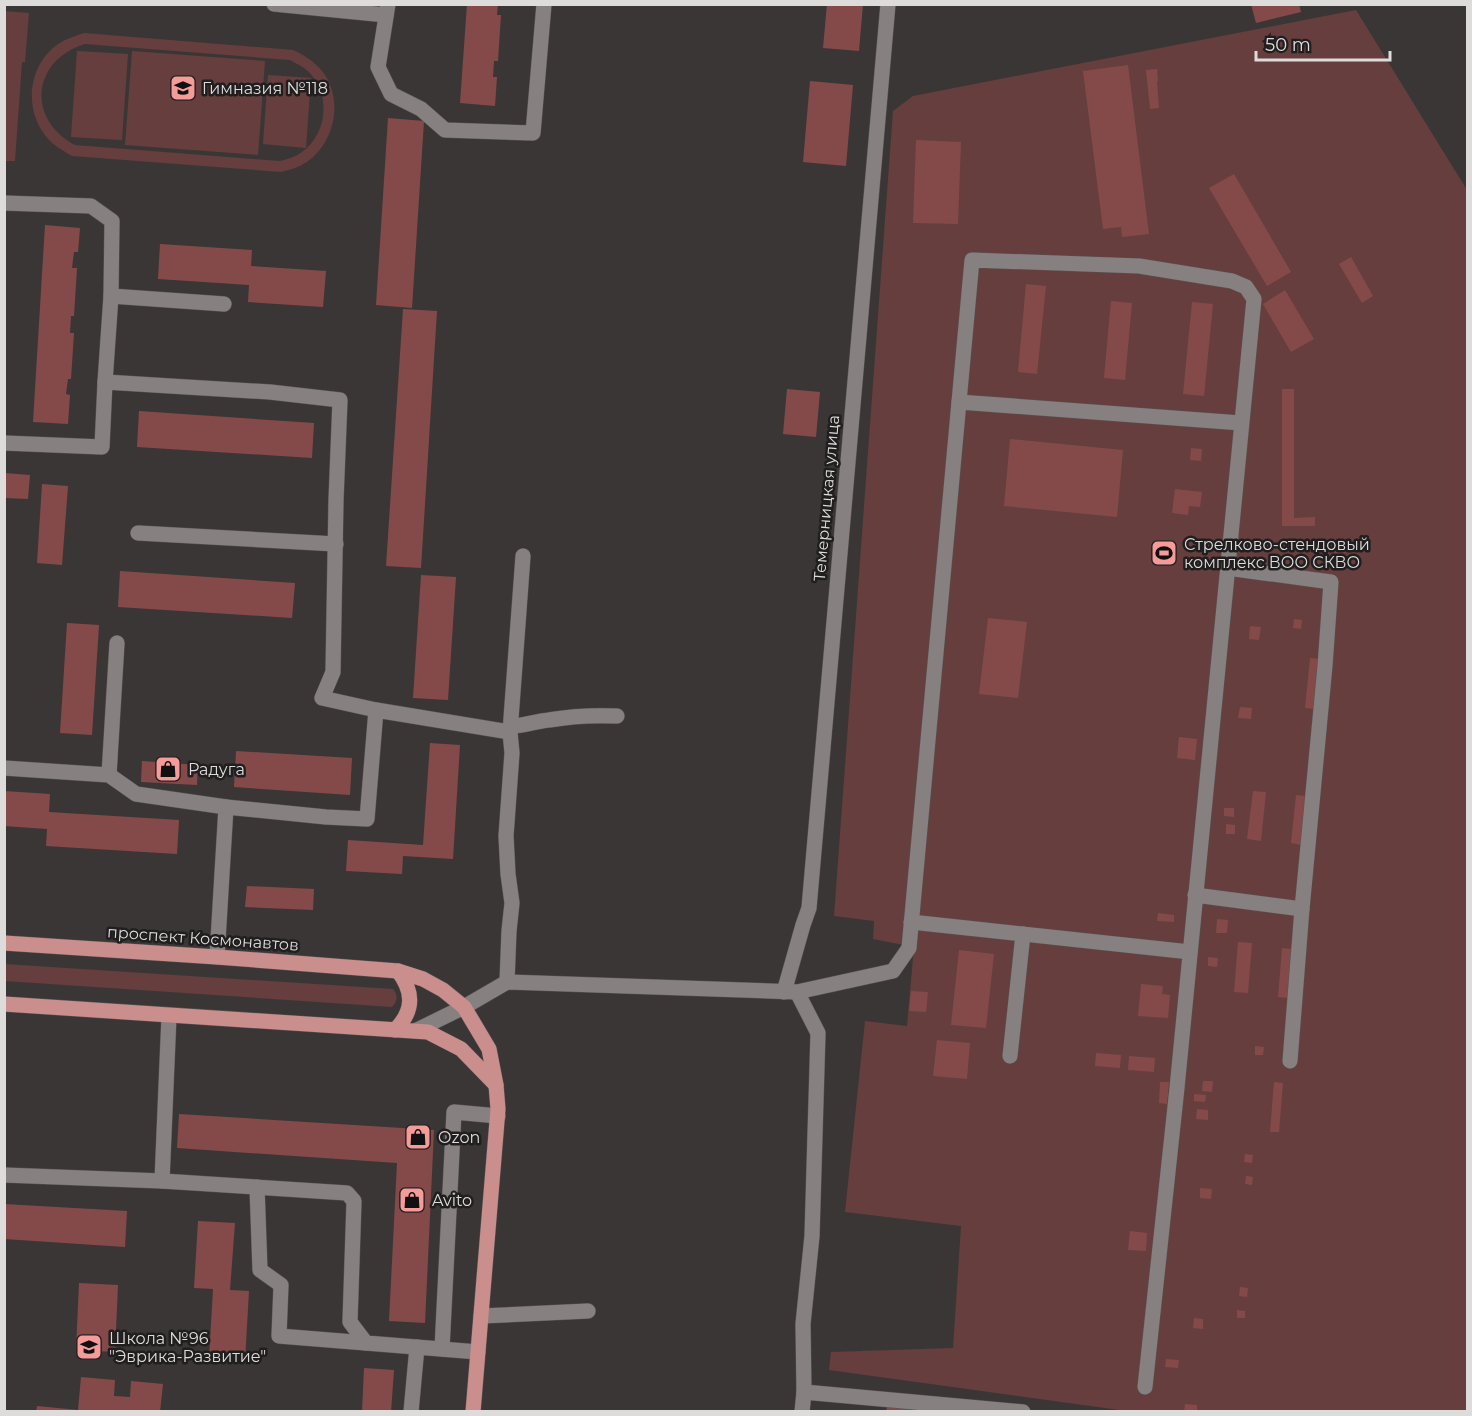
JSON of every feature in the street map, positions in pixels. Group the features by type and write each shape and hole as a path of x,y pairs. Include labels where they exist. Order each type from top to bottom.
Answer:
{"main road":[{"name":"проспект Космонавтов","path":"4,943 398,971 423,979 443,990 464,1007 489,1048 496,1085 498,1116 473,1412"},
{"path":"395,1030 403,1022 410,1001 409,990 398,971"},
{"path":"4,1004 428,1032 461,1049 496,1085"}],"street":[{"path":"274,4 387,10 378,67 391,94 421,109 445,130 533,133 544,4"},
{"name":"Темерницкая улица","path":"790,992 802,925 809,908 888,4"},
{"path":"4,203 91,206 112,221 111,296 102,447 4,443"},
{"path":"415,1031 464,1007 507,982 790,992 893,971 909,948 972,260 1139,266 1232,280 1246,287 1254,299 1145,1387"},
{"path":"111,296 224,304"},
{"path":"105,382 270,392 340,400 333,672 322,698 376,710 510,729 545,720 617,716"},
{"path":"959,402 1241,423"},
{"path":"138,533 336,544"},
{"path":"507,982 512,903 506,836 511,765 510,729 523,556"},
{"path":"1227,568 1331,582 1290,1061"},
{"path":"109,775 117,643"},
{"path":"4,768 109,775 136,794 226,807 367,819 376,710"},
{"path":"217,957 226,807"},
{"path":"1195,895 1302,909"},
{"path":"911,922 1190,952"},
{"path":"1010,1056 1023,934"},
{"path":"790,992 818,1033 812,1236 803,1324 802,1412"},
{"path":"162,1181 170,1016"},
{"path":"442,1349 454,1112 498,1116"},
{"path":"4,1175 162,1181 347,1193 354,1201 350,1322 366,1343"},
{"path":"257,1187 260,1269 281,1285 279,1336 478,1352"},
{"path":"482,1316 588,1311"},
{"path":"411,1412 417,1347"},
{"path":"804,1392 1023,1412"}],"shaded area":[{"name":"Стрелково-стендовый комплекс ВОО СКВО","path":"1356,10 1467,190 1467,1411 1134,1412 829,1370 831,1352 953,1348 961,1226 845,1212 865,1021 907,1026 914,947 873,939 874,921 834,916 893,111 913,96"},
{"path":"4,11 29,13 25,62 22,62 15,161 5,161"},
{"path":"84,33 293,50 307,57 318,67 331,86 334,110 329,134 324,144 307,162 281,172 72,156 49,140 41,129 32,103 32,90 40,64 48,53 61,42","holes":["85,44 290,60 308,71 317,82 323,103 323,114 317,135 310,144 297,155 280,161 75,145 59,134 48,120 43,106 42,91 46,76 54,63 67,52"]},
{"path":"77,51 128,54 122,140 71,137"},
{"path":"132,51 265,61 258,155 125,145"},
{"path":"268,75 311,78 306,148 263,144"},
{"path":"4,964 393,989 397,998 392,1007 5,981"}],"building":[{"path":"467,4 498,4 497,15 501,15 498,61 494,61 493,77 497,77 495,106 460,103"},
{"path":"827,4 863,4 859,51 823,48"},
{"path":"1251,4 1299,4 1301,12 1256,23"},
{"path":"1128,65 1149,234 1122,237 1121,227 1103,229 1083,71"},
{"path":"1157,69 1159,108 1150,109 1146,70"},
{"path":"810,81 853,85 846,166 803,162"},
{"path":"388,118 424,121 412,308 376,305"},
{"path":"916,140 961,142 958,224 913,223"},
{"path":"1234,174 1291,272 1267,286 1209,188"},
{"path":"45,225 80,228 78,252 74,252 72,268 77,268 74,316 71,316 70,333 74,333 71,379 68,379 66,394 70,395 68,424 33,422"},
{"path":"160,244 252,250 251,266 326,271 323,307 248,302 249,285 158,279"},
{"path":"1351,257 1373,296 1362,303 1339,264"},
{"path":"1026,284 1046,286 1037,374 1018,372"},
{"path":"1285,290 1314,339 1291,352 1263,304"},
{"path":"1111,301 1132,303 1125,380 1104,378"},
{"path":"1192,302 1213,304 1204,396 1183,394"},
{"path":"403,309 437,311 421,568 386,566"},
{"path":"787,389 820,392 816,437 783,434"},
{"path":"1282,389 1294,389 1294,518 1315,517 1315,526 1282,526"},
{"path":"139,411 314,423 312,458 137,447"},
{"path":"1010,439 1123,450 1117,517 1004,506"},
{"path":"1191,448 1202,449 1201,461 1190,460"},
{"path":"5,473 30,475 28,499 5,498"},
{"path":"42,484 68,486 62,565 37,563"},
{"path":"1175,489 1202,492 1200,507 1189,506 1188,515 1172,513"},
{"path":"1354,545 1355,551 1335,554 1334,549"},
{"path":"120,571 295,583 292,618 118,607"},
{"path":"421,575 456,577 448,700 413,698"},
{"path":"988,618 1027,622 1018,698 979,694"},
{"path":"1294,619 1302,620 1301,629 1293,628"},
{"path":"67,623 99,625 92,735 60,733"},
{"path":"1250,626 1261,627 1259,640 1249,639"},
{"path":"1310,658 1319,659 1313,709 1305,708"},
{"path":"1240,707 1252,708 1251,719 1238,718"},
{"path":"1179,737 1197,739 1195,760 1177,758"},
{"path":"430,743 460,745 453,859 403,856 402,874 346,871 348,840 423,845"},
{"path":"236,751 352,758 350,795 234,787"},
{"path":"142,761 198,765 197,785 141,782"},
{"path":"4,791 50,794 49,812 179,820 177,854 46,846 47,829 4,826"},
{"path":"1253,791 1266,792 1261,841 1247,839"},
{"path":"1296,795 1306,796 1301,845 1291,843"},
{"path":"1224,808 1234,808 1234,817 1224,816"},
{"path":"1226,824 1235,825 1235,834 1226,834"},
{"path":"247,886 314,889 313,910 245,907"},
{"path":"1158,913 1174,915 1174,922 1157,921"},
{"path":"1217,919 1228,920 1227,933 1216,933"},
{"path":"1238,942 1252,943 1248,993 1234,992"},
{"path":"1282,948 1292,949 1288,998 1278,997"},
{"path":"959,950 994,954 986,1028 951,1025"},
{"path":"1208,957 1218,958 1217,967 1208,966"},
{"path":"1141,984 1163,986 1162,994 1170,995 1168,1018 1138,1016"},
{"path":"911,991 928,992 926,1012 909,1011"},
{"path":"937,1040 970,1043 967,1079 933,1076"},
{"path":"1255,1046 1264,1047 1263,1055 1255,1055"},
{"path":"1096,1053 1121,1055 1120,1068 1095,1066"},
{"path":"1129,1056 1155,1058 1154,1072 1128,1070"},
{"path":"1203,1081 1213,1081 1212,1092 1202,1091"},
{"path":"1160,1082 1169,1082 1167,1104 1159,1103"},
{"path":"1274,1082 1283,1083 1279,1132 1270,1132"},
{"path":"1194,1094 1206,1095 1205,1102 1194,1101"},
{"path":"1197,1109 1208,1110 1208,1120 1196,1119"},
{"path":"179,1114 434,1130 425,1323 389,1321 397,1163 177,1148"},
{"path":"1245,1154 1253,1155 1252,1163 1244,1162"},
{"path":"1246,1176 1253,1177 1252,1185 1245,1184"},
{"path":"1200,1188 1212,1189 1211,1199 1200,1198"},
{"path":"4,1204 127,1211 125,1247 4,1239"},
{"path":"198,1221 235,1223 230,1290 249,1291 245,1361 209,1359 213,1289 194,1288"},
{"path":"1130,1231 1147,1233 1146,1251 1128,1250"},
{"path":"79,1283 118,1285 115,1352 76,1350"},
{"path":"1240,1287 1248,1288 1247,1297 1239,1296"},
{"path":"1237,1310 1245,1311 1245,1318 1237,1318"},
{"path":"1194,1318 1203,1319 1203,1329 1193,1328"},
{"path":"1166,1359 1179,1360 1178,1368 1165,1367"},
{"path":"364,1368 394,1370 391,1412 362,1412"},
{"path":"81,1377 115,1380 114,1396 130,1397 131,1381 163,1384 160,1412 36,1412 37,1406 78,1410"},
{"path":"1185,1404 1197,1405 1197,1412 1184,1412"},
{"path":"887,1407 916,1410 916,1412 886,1412"}],"place":[{"name":"Гимназия №118","path":"183,88"},
{"name":"Стрелково-стендовый комплекс ВОО СКВО","path":"1164,553"},
{"name":"Радуга","path":"168,769"},
{"name":"Ozon","path":"418,1137"},
{"name":"Avito","path":"412,1200"},
{"name":"Школа №96 \"Эврика-Развитие\"","path":"89,1347"}]}
